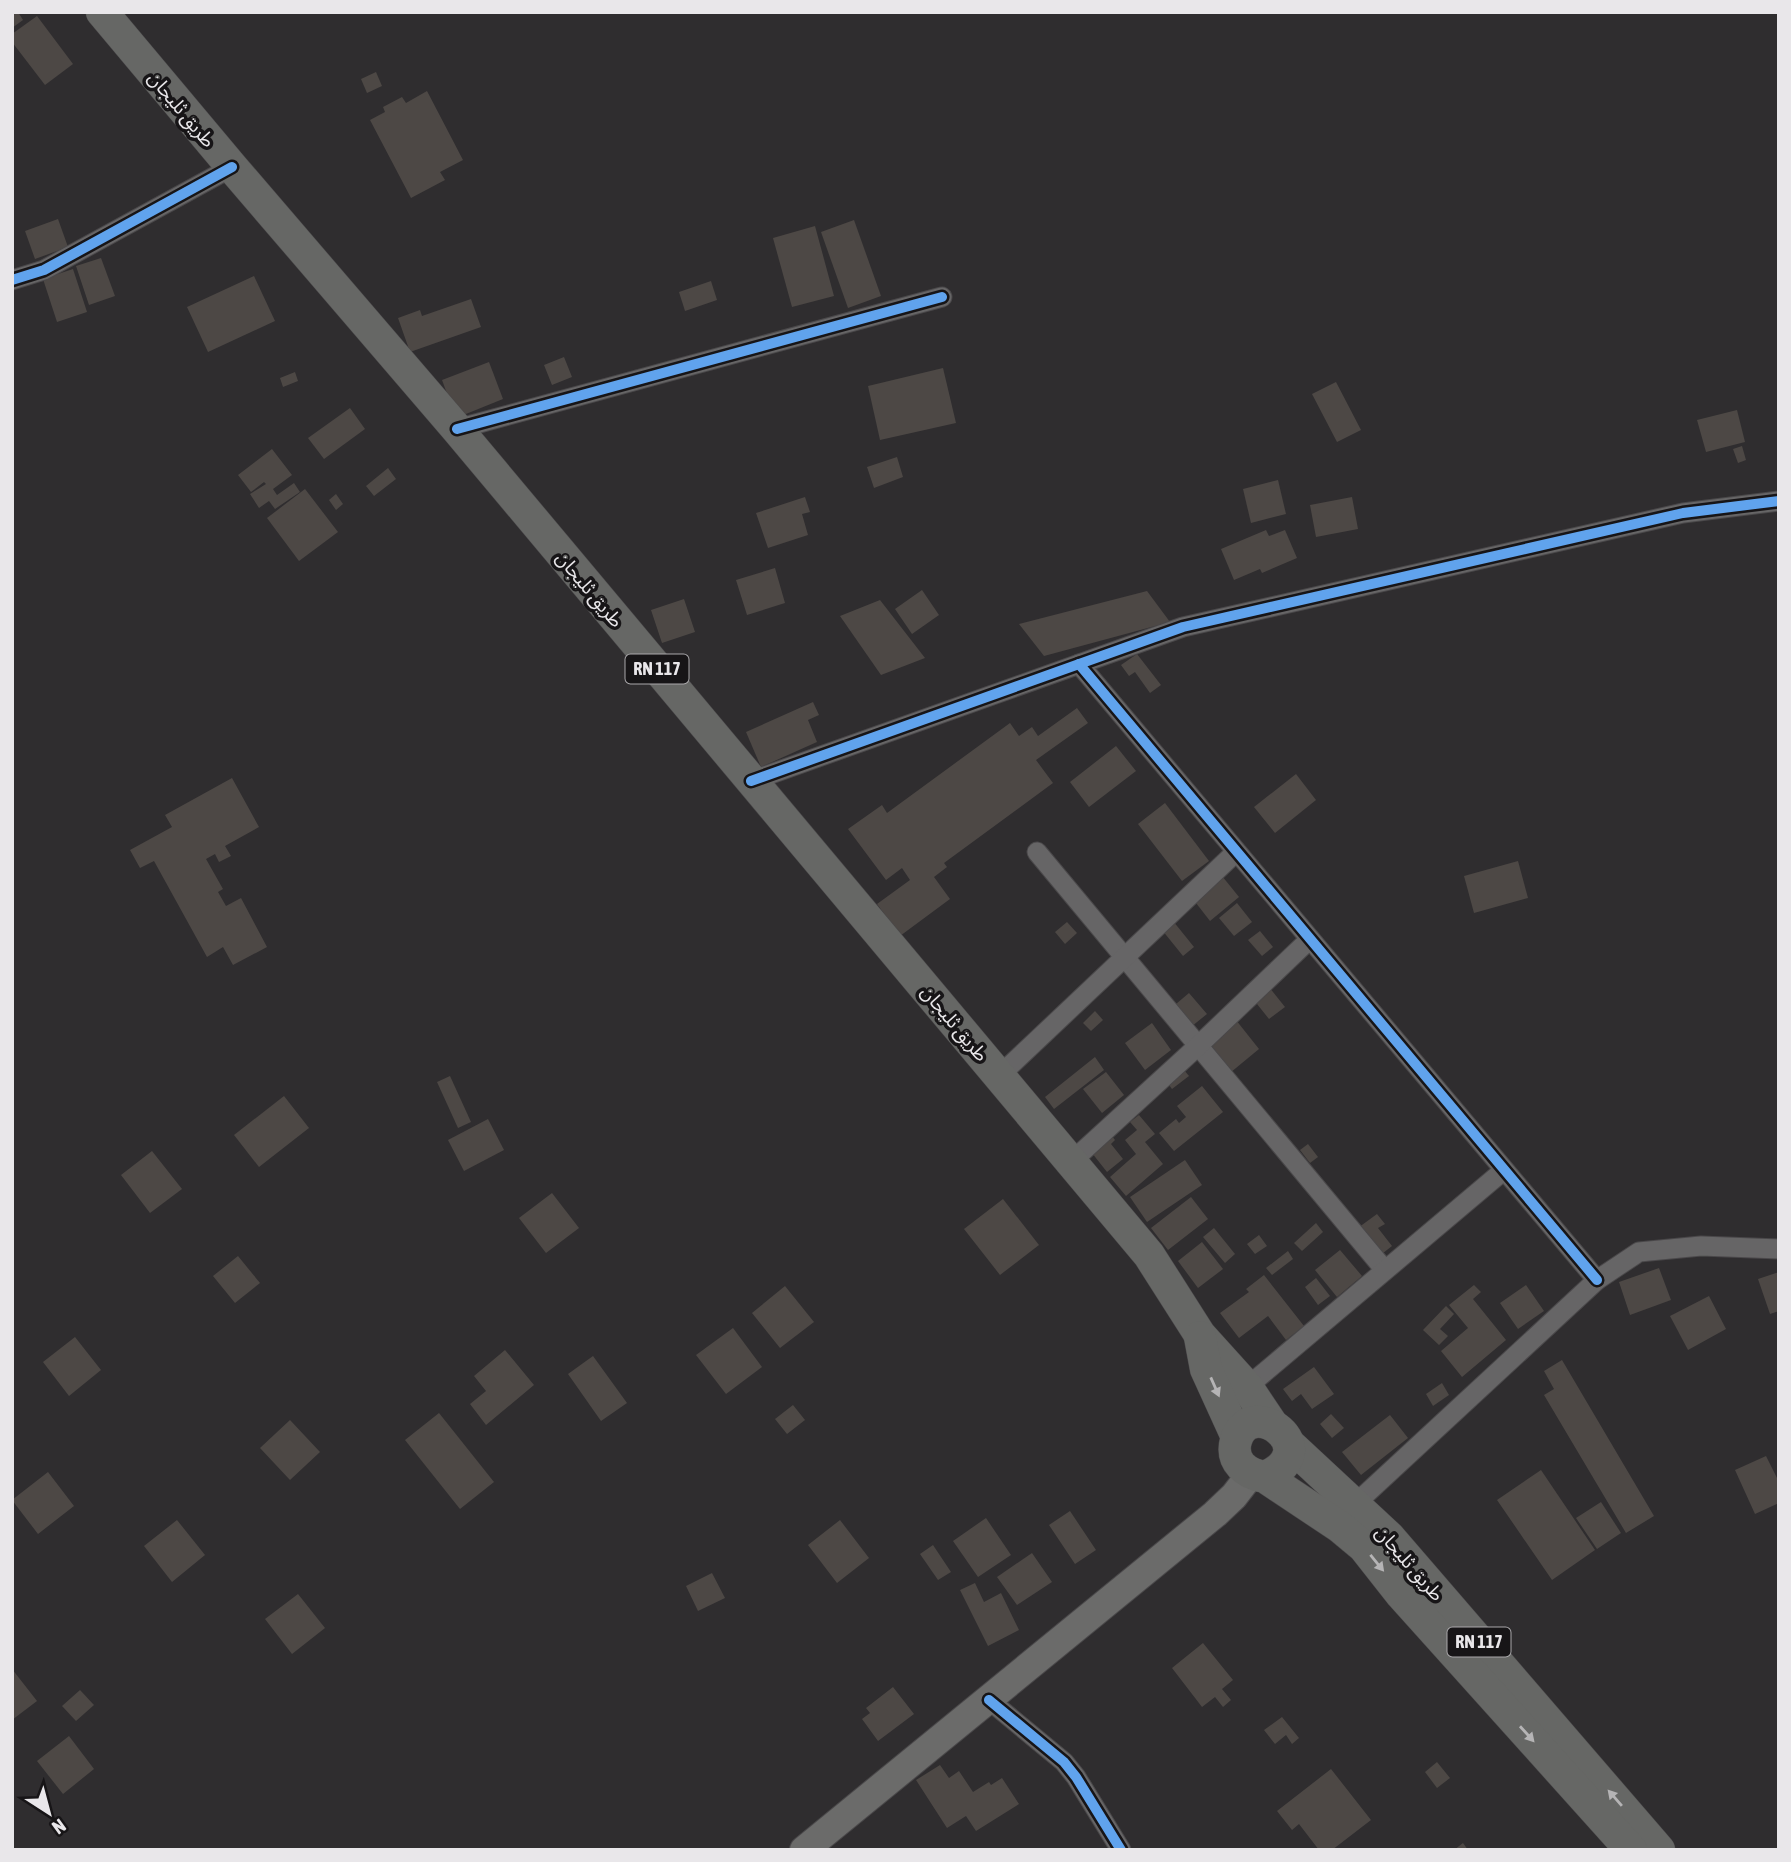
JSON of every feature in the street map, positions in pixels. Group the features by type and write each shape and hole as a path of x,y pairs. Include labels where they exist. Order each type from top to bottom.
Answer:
{"main road":[{"name":"طريق ثليجان","path":"102,12 457,429 1149,1255 1200,1335 1247,1387 1280,1433 1347,1516 1364,1547 1401,1594 1631,1850"},
{"name":"طريق ثليجان","path":"1200,1335 1206,1369 1237,1437"},
{"path":"804,1850 1215,1514 1258,1475 1279,1471 1288,1459 1280,1433 1257,1422 1245,1427 1237,1437 1234,1452 1239,1465 1258,1475"},
{"name":"طريق ثليجان","path":"1258,1475 1390,1536 1660,1850"}],"street":[{"path":"12,280 44,270 232,167"},
{"path":"457,429 942,297"},
{"path":"751,782 1197,624 1683,513 1779,500"},
{"path":"1079,664 1597,1280"},
{"path":"1037,852 1384,1269"},
{"path":"999,1076 1236,852"},
{"path":"1071,1162 1310,939"},
{"path":"1247,1387 1503,1171"},
{"path":"1347,1516 1597,1280 1639,1252 1700,1246 1779,1249"},
{"path":"989,1700 1064,1762 1121,1850"}],"building":[{"path":"12,12 18,12 23,20 12,28"},
{"path":"37,16 73,64 45,85 12,42 12,34"},
{"path":"376,72 382,86 367,93 361,79"},
{"path":"427,91 463,160 440,172 445,180 411,198 370,120 385,112 383,107 402,97 406,103"},
{"path":"58,219 68,247 35,259 25,231"},
{"path":"854,220 881,296 848,308 821,232"},
{"path":"815,226 834,296 792,307 773,238"},
{"path":"101,258 115,296 89,305 76,266"},
{"path":"73,269 87,312 57,322 43,279"},
{"path":"254,276 275,321 208,352 187,307"},
{"path":"711,281 717,300 685,311 679,292"},
{"path":"471,299 481,327 410,352 398,318 420,310 422,316"},
{"path":"564,357 572,377 552,385 544,365"},
{"path":"489,362 503,399 456,418 442,380"},
{"path":"943,368 956,423 880,440 868,386"},
{"path":"295,372 298,381 283,387 280,378"},
{"path":"1336,382 1361,430 1337,442 1312,394"},
{"path":"350,408 365,429 324,459 308,438"},
{"path":"1737,410 1745,442 1706,452 1697,420"},
{"path":"1742,446 1746,460 1738,463 1733,449"},
{"path":"272,449 292,475 273,489 277,495 294,483 300,492 275,509 269,501 259,508 250,494 266,484 264,482 251,492 238,475"},
{"path":"897,457 903,477 874,488 867,467"},
{"path":"388,468 396,479 374,496 366,486"},
{"path":"1278,480 1286,514 1251,523 1243,489"},
{"path":"305,489 338,532 299,561 267,518"},
{"path":"336,494 343,504 336,510 329,500"},
{"path":"805,497 810,512 802,514 808,535 768,548 756,513"},
{"path":"1352,497 1358,529 1316,537 1310,505"},
{"path":"1266,530 1269,536 1285,530 1297,558 1262,573 1260,569 1234,580 1221,549"},
{"path":"775,568 785,603 747,615 736,580"},
{"path":"922,590 939,615 912,634 895,609"},
{"path":"1147,591 1170,622 1044,656 1019,624"},
{"path":"684,599 695,632 662,643 651,610"},
{"path":"880,600 925,658 881,675 840,616"},
{"path":"1137,654 1161,685 1150,693 1135,672 1129,676 1121,665"},
{"path":"813,702 819,715 808,720 817,742 761,767 746,732"},
{"path":"1077,708 1088,723 1036,760 1053,783 944,863 947,867 934,877 950,899 900,936 877,904 910,880 902,868 886,880 848,829 882,805 887,813 1010,723 1019,736 1032,727 1038,736"},
{"path":"1116,746 1136,771 1089,807 1070,782"},
{"path":"1296,774 1316,800 1275,833 1254,807"},
{"path":"232,778 259,827 225,846 231,856 219,862 215,854 206,859 223,889 218,892 226,906 241,898 267,947 233,965 223,947 207,957 154,861 140,868 130,850 172,827 165,815"},
{"path":"1165,803 1209,861 1182,881 1138,824"},
{"path":"1518,861 1528,898 1474,913 1464,876"},
{"path":"1218,871 1239,897 1210,921 1189,894"},
{"path":"1237,903 1252,922 1234,936 1219,918"},
{"path":"1169,916 1194,947 1183,956 1158,925"},
{"path":"1067,922 1077,933 1065,944 1055,932"},
{"path":"1260,931 1273,947 1262,956 1248,940"},
{"path":"1265,982 1285,1007 1269,1019 1249,994"},
{"path":"1189,993 1207,1014 1181,1035 1169,1020 1181,1010 1176,1004"},
{"path":"1095,1011 1103,1020 1091,1031 1083,1023"},
{"path":"1232,1015 1259,1049 1219,1082 1193,1047"},
{"path":"1152,1023 1171,1050 1145,1070 1125,1043"},
{"path":"1095,1057 1104,1070 1054,1109 1045,1097"},
{"path":"1179,1064 1189,1076 1172,1089 1163,1077"},
{"path":"1106,1072 1124,1095 1102,1113 1083,1089"},
{"path":"450,1076 471,1122 458,1128 437,1082"},
{"path":"1202,1086 1223,1112 1174,1151 1159,1133 1176,1119 1179,1123 1186,1117 1177,1106"},
{"path":"284,1096 309,1128 259,1167 234,1135"},
{"path":"1139,1115 1155,1134 1145,1142 1163,1164 1126,1196 1110,1177 1136,1154 1125,1140 1137,1130 1130,1122"},
{"path":"488,1119 504,1150 464,1171 448,1140"},
{"path":"1108,1131 1115,1140 1111,1144 1123,1159 1107,1172 1088,1148"},
{"path":"1308,1144 1318,1157 1310,1163 1300,1150"},
{"path":"152,1151 182,1189 150,1213 121,1175"},
{"path":"1185,1160 1202,1185 1147,1222 1130,1197"},
{"path":"552,1193 579,1228 546,1253 519,1218"},
{"path":"1191,1197 1208,1219 1168,1250 1151,1228"},
{"path":"1003,1199 1039,1245 1000,1275 964,1229"},
{"path":"1377,1214 1385,1224 1378,1228 1392,1246 1373,1261 1351,1233"},
{"path":"1316,1223 1323,1232 1302,1251 1294,1243"},
{"path":"1214,1228 1235,1254 1225,1263 1203,1237"},
{"path":"1259,1235 1267,1246 1255,1254 1247,1244"},
{"path":"1202,1242 1223,1269 1198,1288 1178,1261"},
{"path":"1340,1250 1362,1276 1337,1297 1315,1270"},
{"path":"1288,1251 1293,1259 1272,1275 1266,1268"},
{"path":"238,1256 260,1283 235,1303 213,1276"},
{"path":"1659,1268 1671,1300 1630,1315 1619,1282"},
{"path":"1779,1272 1779,1311 1770,1314 1758,1279"},
{"path":"1264,1275 1304,1326 1286,1340 1268,1316 1239,1338 1220,1313 1249,1292 1246,1289"},
{"path":"1316,1278 1330,1296 1318,1305 1305,1287"},
{"path":"1474,1285 1481,1292 1473,1299 1506,1340 1462,1377 1441,1351 1468,1328 1449,1305"},
{"path":"1526,1285 1544,1311 1518,1329 1500,1303"},
{"path":"785,1286 814,1322 780,1348 752,1313"},
{"path":"1709,1296 1726,1329 1688,1350 1670,1316"},
{"path":"1446,1306 1454,1314 1440,1329 1448,1336 1439,1345 1423,1330"},
{"path":"733,1328 762,1367 726,1394 696,1355"},
{"path":"75,1337 101,1370 69,1396 43,1362"},
{"path":"505,1350 534,1385 486,1425 470,1404 486,1391 474,1376"},
{"path":"593,1356 627,1403 601,1421 568,1374"},
{"path":"1562,1360 1654,1516 1626,1533 1544,1395 1554,1389 1544,1371"},
{"path":"1314,1367 1334,1394 1312,1409 1301,1394 1292,1401 1283,1389"},
{"path":"1442,1383 1449,1395 1433,1406 1426,1394"},
{"path":"793,1405 805,1420 787,1434 775,1419"},
{"path":"439,1413 494,1482 460,1509 405,1440"},
{"path":"1331,1414 1344,1428 1332,1438 1320,1424"},
{"path":"1390,1415 1408,1438 1361,1475 1342,1452"},
{"path":"290,1420 320,1452 290,1480 260,1448"},
{"path":"1766,1456 1779,1482 1779,1503 1755,1514 1735,1470"},
{"path":"1541,1470 1595,1550 1552,1580 1497,1500"},
{"path":"48,1472 74,1506 38,1534 12,1500"},
{"path":"1601,1502 1621,1533 1597,1549 1576,1518"},
{"path":"1070,1511 1096,1550 1075,1564 1049,1525"},
{"path":"986,1518 1011,1555 978,1577 953,1541"},
{"path":"177,1520 205,1555 172,1582 144,1546"},
{"path":"840,1520 869,1558 837,1583 808,1545"},
{"path":"933,1545 951,1572 938,1580 920,1554"},
{"path":"1032,1553 1052,1582 1017,1605 997,1577"},
{"path":"712,1573 725,1598 698,1611 686,1586"},
{"path":"975,1583 984,1602 1001,1593 1019,1630 988,1646 960,1590"},
{"path":"298,1594 325,1628 292,1654 265,1619"},
{"path":"1203,1643 1233,1680 1222,1689 1231,1700 1223,1707 1215,1697 1202,1707 1172,1668"},
{"path":"12,1669 37,1701 12,1720"},
{"path":"893,1687 914,1714 878,1741 862,1719 870,1713 866,1708"},
{"path":"80,1690 94,1705 76,1721 62,1706"},
{"path":"1282,1717 1299,1738 1292,1744 1286,1735 1275,1744 1264,1730"},
{"path":"69,1736 94,1769 63,1794 37,1761"},
{"path":"1437,1762 1450,1778 1437,1788 1425,1772"},
{"path":"940,1765 949,1778 959,1771 973,1792 1002,1778 1019,1804 976,1831 966,1816 947,1828 916,1780"},
{"path":"1331,1769 1371,1820 1332,1850 1319,1850 1299,1824 1292,1830 1277,1811"},
{"path":"1463,1843 1468,1850 1454,1850"}],"cycle path":[{"path":"12,280 44,270 232,167"},
{"path":"457,429 942,297"},
{"path":"751,781 1183,627 1683,513 1779,501"},
{"path":"1079,664 1597,1280"},
{"path":"989,1700 1064,1762 1121,1850"}]}
